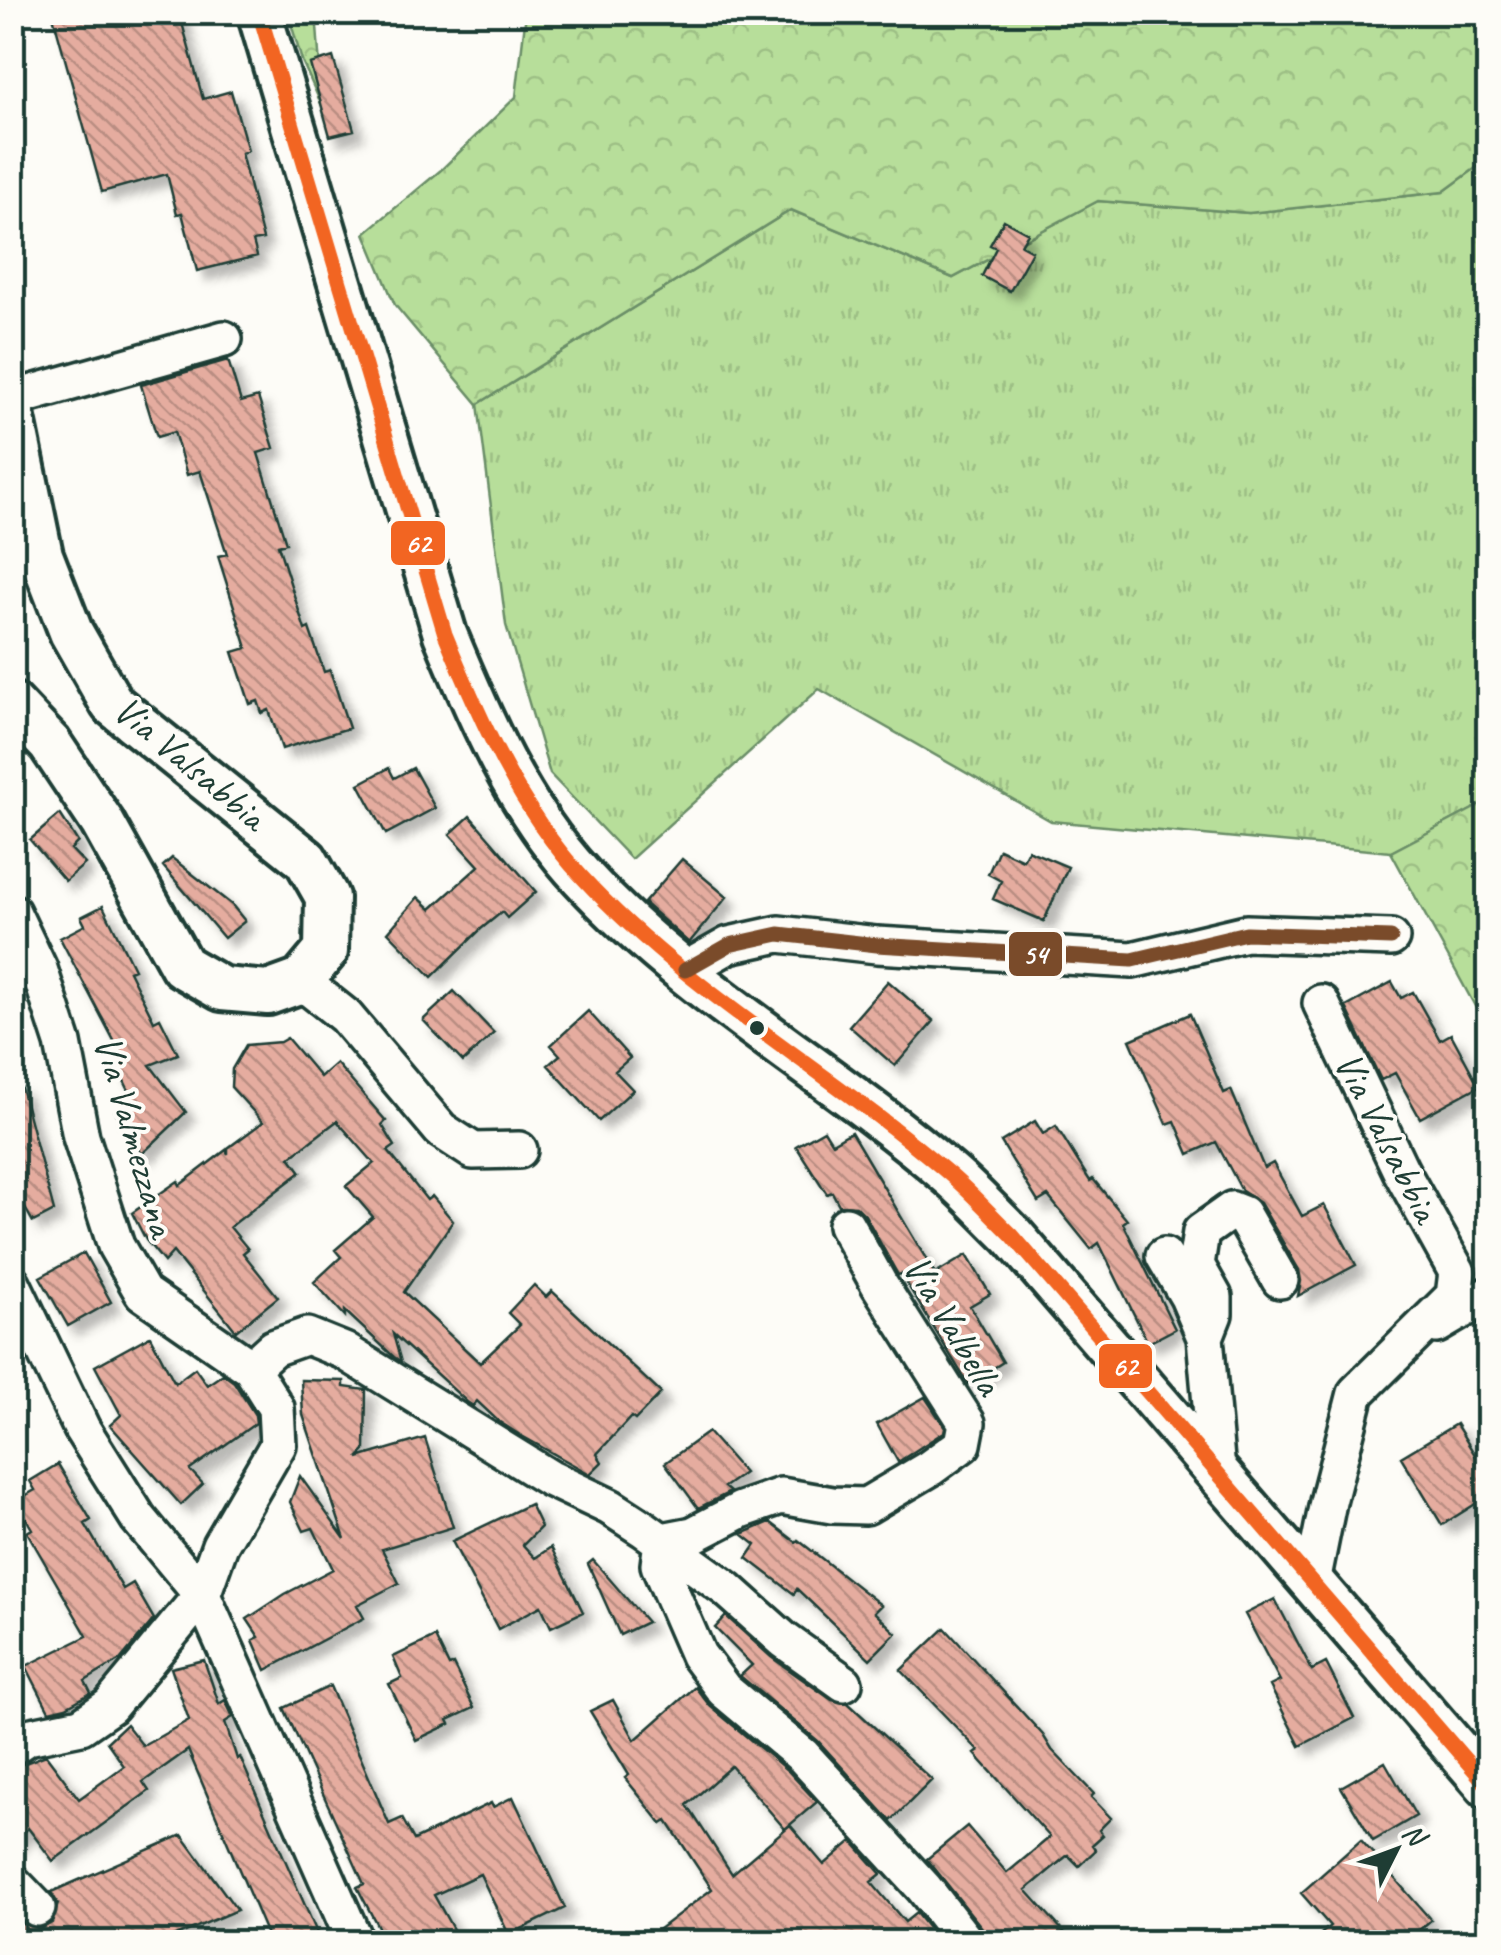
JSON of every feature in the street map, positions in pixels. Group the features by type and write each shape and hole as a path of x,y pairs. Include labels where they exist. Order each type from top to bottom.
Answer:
{"main road":[{"path":"259,12 444,634 482,722 532,812 581,876 685,970 947,1172 1012,1235 1488,1786"},
{"name":"Via Valsabbia","path":"12,414 41,555 71,632 112,704 306,860 327,897 326,951 301,981 268,993 222,989 182,966 102,822 50,744 12,704"}],"street":[{"path":"12,399 224,339"},
{"name":"Via Valmezzana","path":"12,912 40,969 64,1042 82,1137 116,1246 144,1293 251,1368 276,1408 278,1446 220,1545 202,1594 110,1706 80,1726 27,1737 12,1747"},
{"path":"685,970 730,944 779,934 877,945 1132,960 1246,934 1391,938"},
{"path":"301,981 345,1016 441,1130 472,1151 518,1150"},
{"name":"Via Valsabbia","path":"1312,1582 1356,1392 1454,1296 1457,1272 1401,1172 1321,1004"},
{"path":"1204,1337 1214,1314 1214,1297 1196,1265 1201,1232 1222,1215 1232,1210 1242,1214 1280,1280"},
{"name":"Via Valbella","path":"662,1541 693,1535 742,1510 781,1496 866,1506 964,1444 967,1423 846,1225"},
{"path":"1164,1256 1188,1296 1204,1337 1216,1471"},
{"path":"12,1283 82,1430 138,1518 202,1594 355,1942"},
{"path":"1410,1340 1488,1295"},
{"path":"251,1368 272,1348 307,1336 344,1351 550,1478 610,1507 662,1541 727,1589 784,1640 844,1683"},
{"path":"662,1541 659,1566 698,1655 724,1690 803,1756 924,1888 966,1942"},
{"path":"12,1882 36,1908"}],"green space":[{"path":"288,13 316,13 323,108 302,61"},
{"path":"526,13 1488,13 1488,159 1443,192 1249,213 1098,201 953,278 791,210 478,404 395,305 365,233 441,170 516,97"},
{"path":"1488,159 1488,801 1391,852 1051,821 819,689 631,859 550,774 506,625 478,404 791,210 953,278 1098,201 1249,213 1443,192"},
{"path":"1488,801 1488,1030 1391,852"}],"building":[{"path":"52,12 179,12 203,99 231,91 248,151 241,153 263,239 253,241 257,256 197,271 167,174 102,192"},
{"path":"333,57 354,130 330,136 310,64"},
{"path":"1004,220 1028,233 1021,245 1032,251 1010,291 982,276 996,248 990,245"},
{"path":"228,360 241,402 258,397 274,448 258,453 286,543 278,545 305,630 309,628 324,672 330,670 349,728 282,749 269,710 262,713 258,701 250,704 233,652 247,648 218,556 227,554 200,471 187,475 174,432 157,437 141,385"},
{"path":"389,768 394,778 413,768 435,808 386,834 359,784"},
{"path":"60,814 78,842 71,849 85,864 65,881 30,840"},
{"path":"470,816 536,892 507,918 502,912 481,929 432,977 388,932 418,897 431,909 479,866 450,834"},
{"path":"999,849 1023,860 1028,850 1068,867 1044,921 993,899 1001,881 988,874"},
{"path":"172,858 232,905 245,921 224,938 163,866"},
{"path":"682,859 727,897 689,943 644,903"},
{"path":"103,906 154,1021 160,1018 178,1054 150,1065 186,1112 142,1154 115,1111 133,1099 113,1058 121,1054 60,938 85,925 81,917"},
{"path":"888,981 934,1021 895,1066 849,1026"},
{"path":"1392,982 1401,998 1413,992 1440,1040 1451,1034 1479,1086 1420,1118 1395,1073 1381,1080 1346,1007"},
{"path":"454,991 494,1033 463,1062 423,1020"},
{"path":"588,1011 630,1058 615,1071 633,1090 599,1121 548,1065 560,1055 551,1045"},
{"path":"1190,1014 1224,1093 1231,1090 1264,1168 1273,1163 1302,1216 1324,1205 1356,1265 1298,1296 1299,1270 1260,1203 1242,1191 1216,1142 1189,1154 1175,1121 1167,1124 1130,1040"},
{"path":"287,1038 320,1077 336,1063 386,1121 382,1125 395,1146 388,1151 427,1200 432,1196 453,1221 404,1292 480,1363 520,1325 508,1313 534,1285 546,1297 552,1291 661,1393 635,1420 631,1417 597,1454 602,1462 590,1474 498,1421 477,1401 473,1406 467,1402 393,1334 401,1362 345,1311 345,1316 314,1282 341,1257 335,1250 373,1217 346,1186 374,1163 337,1121 290,1157 301,1172 230,1227 248,1249 243,1253 278,1297 236,1331 173,1252 164,1262 146,1240 132,1213 178,1181 180,1185 226,1150 228,1154 228,1148 263,1122 231,1087 232,1069 246,1045"},
{"path":"21,1087 54,1211 33,1222 12,1185 12,1088"},
{"path":"1035,1121 1043,1134 1056,1126 1090,1181 1093,1179 1127,1220 1123,1223 1175,1329 1148,1343 1099,1243 1091,1249 1048,1196 1038,1202 1001,1142"},
{"path":"824,1130 832,1143 851,1132 935,1274 967,1255 990,1294 970,1306 1003,1362 968,1384 901,1274 898,1275 865,1215 856,1206 839,1205 832,1192 827,1194 796,1146"},
{"path":"84,1253 111,1302 68,1326 40,1277"},
{"path":"150,1336 175,1383 195,1368 207,1385 223,1374 234,1382 255,1415 256,1423 190,1470 203,1484 181,1505 110,1425 121,1415 95,1366"},
{"path":"301,1380 344,1381 344,1387 366,1390 365,1451 358,1458 425,1438 453,1527 382,1549 399,1583 357,1605 364,1618 266,1670 253,1640 259,1637 247,1619 333,1569 313,1528 304,1531 290,1502 300,1476 345,1539 303,1415"},
{"path":"925,1397 945,1427 944,1432 898,1462 877,1424"},
{"path":"1456,1424 1488,1476 1488,1496 1442,1525 1401,1457"},
{"path":"708,1432 744,1473 724,1487 730,1492 698,1508 665,1463"},
{"path":"58,1464 91,1520 85,1524 123,1589 133,1583 154,1619 120,1660 85,1681 91,1693 66,1707 49,1711 26,1666 87,1636 27,1532 32,1529 16,1501 35,1490 30,1481"},
{"path":"530,1504 541,1527 523,1545 535,1558 551,1547 583,1612 551,1627 541,1606 498,1629 452,1541"},
{"path":"770,1522 881,1605 874,1612 896,1633 870,1659 797,1589 794,1594 747,1558 756,1545 742,1534"},
{"path":"593,1560 647,1622 620,1635 588,1564"},
{"path":"1275,1599 1312,1670 1326,1663 1354,1718 1300,1746 1270,1686 1280,1681 1245,1614"},
{"path":"726,1616 771,1657 832,1700 848,1703 932,1780 891,1821 818,1741 740,1676 752,1665 715,1628"},
{"path":"945,1628 1043,1735 1111,1818 1099,1830 1103,1835 1092,1845 1096,1850 1079,1866 1068,1855 1026,1890 1073,1942 987,1942 983,1929 927,1859 967,1826 1007,1873 1050,1837 975,1754 979,1751 901,1670"},
{"path":"435,1637 474,1708 416,1740 389,1684 402,1678 393,1657"},
{"path":"204,1660 219,1704 225,1700 233,1717 225,1722 237,1759 240,1757 321,1942 270,1942 188,1750 143,1782 149,1791 53,1861 28,1828 12,1846 12,1768 46,1755 79,1799 124,1766 107,1742 126,1724 143,1746 189,1720 171,1668"},
{"path":"330,1686 389,1824 402,1818 414,1840 491,1803 493,1807 513,1797 565,1908 509,1935 480,1874 434,1895 460,1942 386,1942 357,1887 364,1884 284,1708"},
{"path":"695,1687 710,1706 788,1771 817,1802 785,1829 731,1766 687,1805 732,1874 790,1825 824,1865 852,1841 881,1874 871,1882 905,1922 916,1913 939,1942 642,1942 712,1889 667,1821 662,1824 625,1778 629,1775 590,1711 613,1700 635,1740"},
{"path":"1385,1762 1416,1816 1373,1841 1341,1787"},
{"path":"182,1835 237,1910 162,1942 12,1942 12,1927 23,1924 41,1929 52,1923 58,1904 51,1892"},
{"path":"1361,1840 1431,1920 1405,1942 1312,1942 1330,1926 1301,1893"}],"transit line":[{"name":"62","path":"259,12 445,634 487,730 539,822 582,877 623,919 713,994 901,1135 955,1179 1012,1235 1488,1786"},
{"name":"54","path":"685,970 729,945 779,934 877,945 1132,960 1246,933 1391,938"}]}
